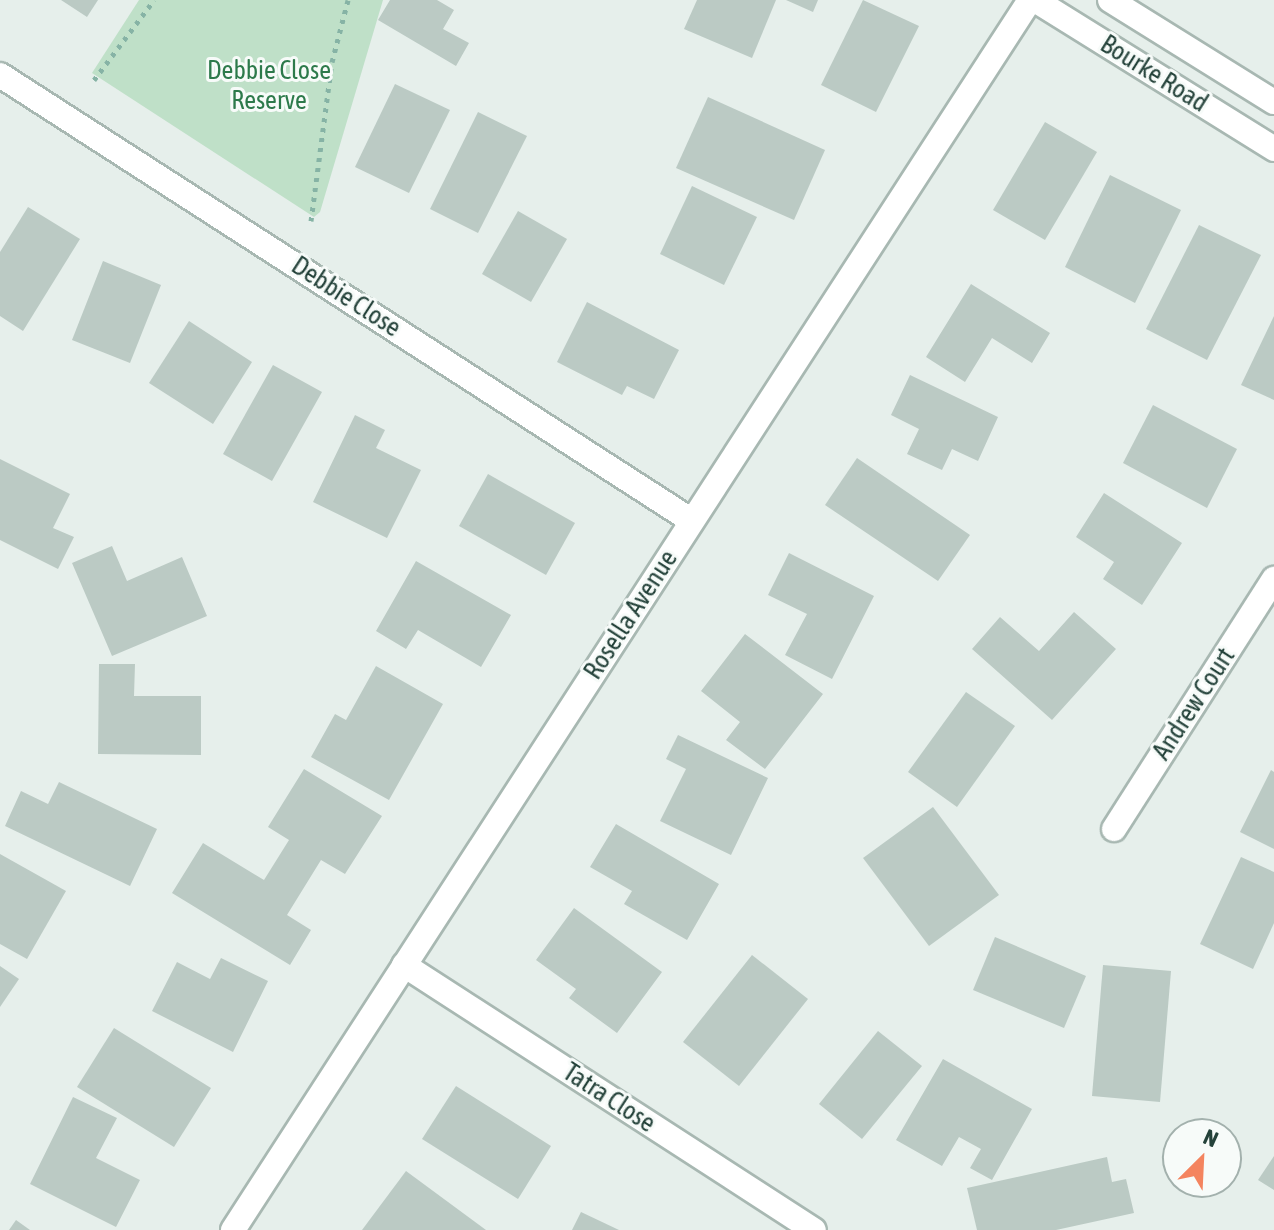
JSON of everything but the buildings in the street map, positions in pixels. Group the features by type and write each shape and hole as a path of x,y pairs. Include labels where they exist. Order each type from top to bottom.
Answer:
{"street":[{"name":"Bourke Road","path":"1032,0 1274,149"},
{"name":"Rosella Avenue","path":"233,1230 1032,0"},
{"name":"Bourke Road","path":"1110,0 1274,102"},
{"name":"Debbie Close","path":"0,75 692,521"},
{"name":"Andrew Court","path":"1114,829 1274,579"},
{"name":"Tatra Close","path":"404,965 814,1230"}],"path":[{"path":"94,80 154,0"},
{"path":"311,221 332,62 348,0"}],"green space":[{"name":"Debbie Close Reserve","path":"139,0 383,0 320,212 314,217 92,73"}]}
